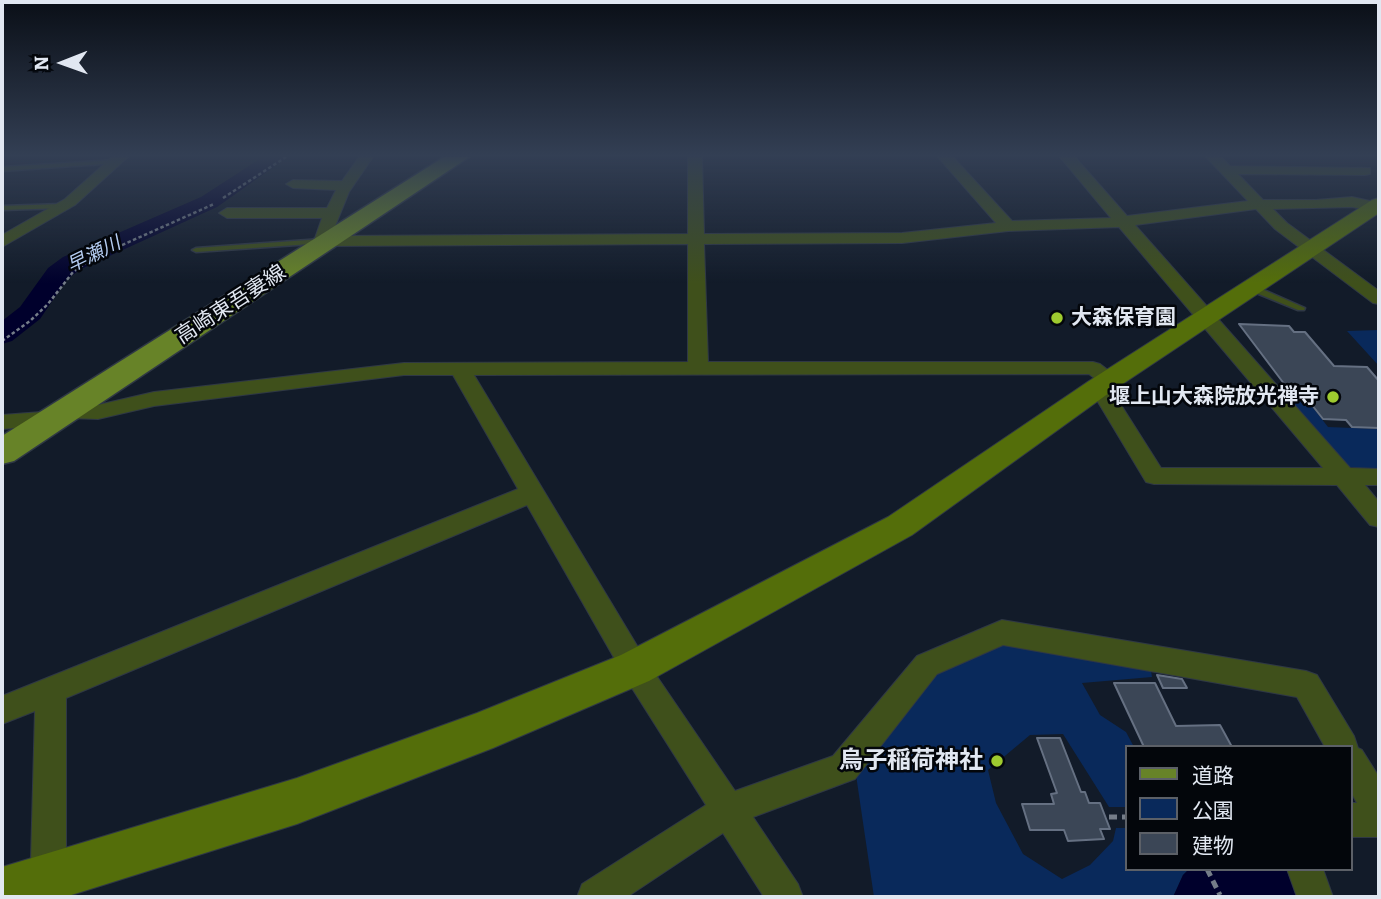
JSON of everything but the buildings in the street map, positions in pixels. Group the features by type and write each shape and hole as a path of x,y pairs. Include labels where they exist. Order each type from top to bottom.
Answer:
{"main road":[{"name":"高崎東吾妻線","path":"2,452 329,232 387,199"}],"street":[{"path":"2,242 73,199"},
{"path":"329,232 341,199"},
{"path":"695,199 698,369"},
{"path":"983,199 1008,226"},
{"path":"1102,199 1379,518"},
{"path":"1253,199 1311,248 1379,299"},
{"path":"227,213 329,232 695,239 902,238 1008,226 1121,222 1258,204 1352,202 1358,199"},
{"path":"2,892 48,887 297,801 478,733 635,668 900,526 1105,384 1311,248 1365,199"},
{"path":"1349,276 1379,277"},
{"path":"2,422 98,412 154,398 366,372 460,369 1093,368 1105,384 1154,477 1379,477"},
{"path":"460,369 635,668 730,809 785,897"},
{"path":"2,710 533,493"},
{"path":"595,897 730,809 844,768 928,665 1002,632 1306,685 1342,745"},
{"path":"48,887 51,690"},
{"path":"1353,764 1379,808"},
{"path":"1353,820 1379,820"},
{"path":"1306,871 1315,897"}],"lane":[{"path":"2,208 62,206"},
{"path":"195,250 329,232"},
{"path":"1252,288 1301,308"}],"path":[{"path":"2,341 30,321 48,304 73,272 93,258 222,199"},
{"path":"1109,817 1126,817"},
{"path":"1208,871 1220,895"}],"green space":[{"path":"1379,330 1379,366 1347,331"},
{"path":"1276,385 1296,386 1328,427 1379,429 1379,470 1349,467"},
{"name":"烏子稲荷神社","path":"1007,640 1150,665 1152,677 1082,683 1100,715 1126,732 1133,745 1126,745 1126,807 1109,807 1063,734 1030,735 988,770 996,803 1023,854 1062,879 1090,865 1113,841 1116,828 1126,828 1126,871 1187,871 1173,897 874,897 856,775 935,671"}],"shaded area":[{"path":"1187,871 1287,871 1297,897 1173,897"}],"waterway":[{"name":"早瀬川","path":"2,335 30,313 57,274 72,263 214,199"}],"place":[{"name":"大森保育園","path":"1057,318"},
{"name":"堰上山大森院放光禅寺","path":"1333,397"},
{"name":"烏子稲荷神社","path":"997,761"}]}
